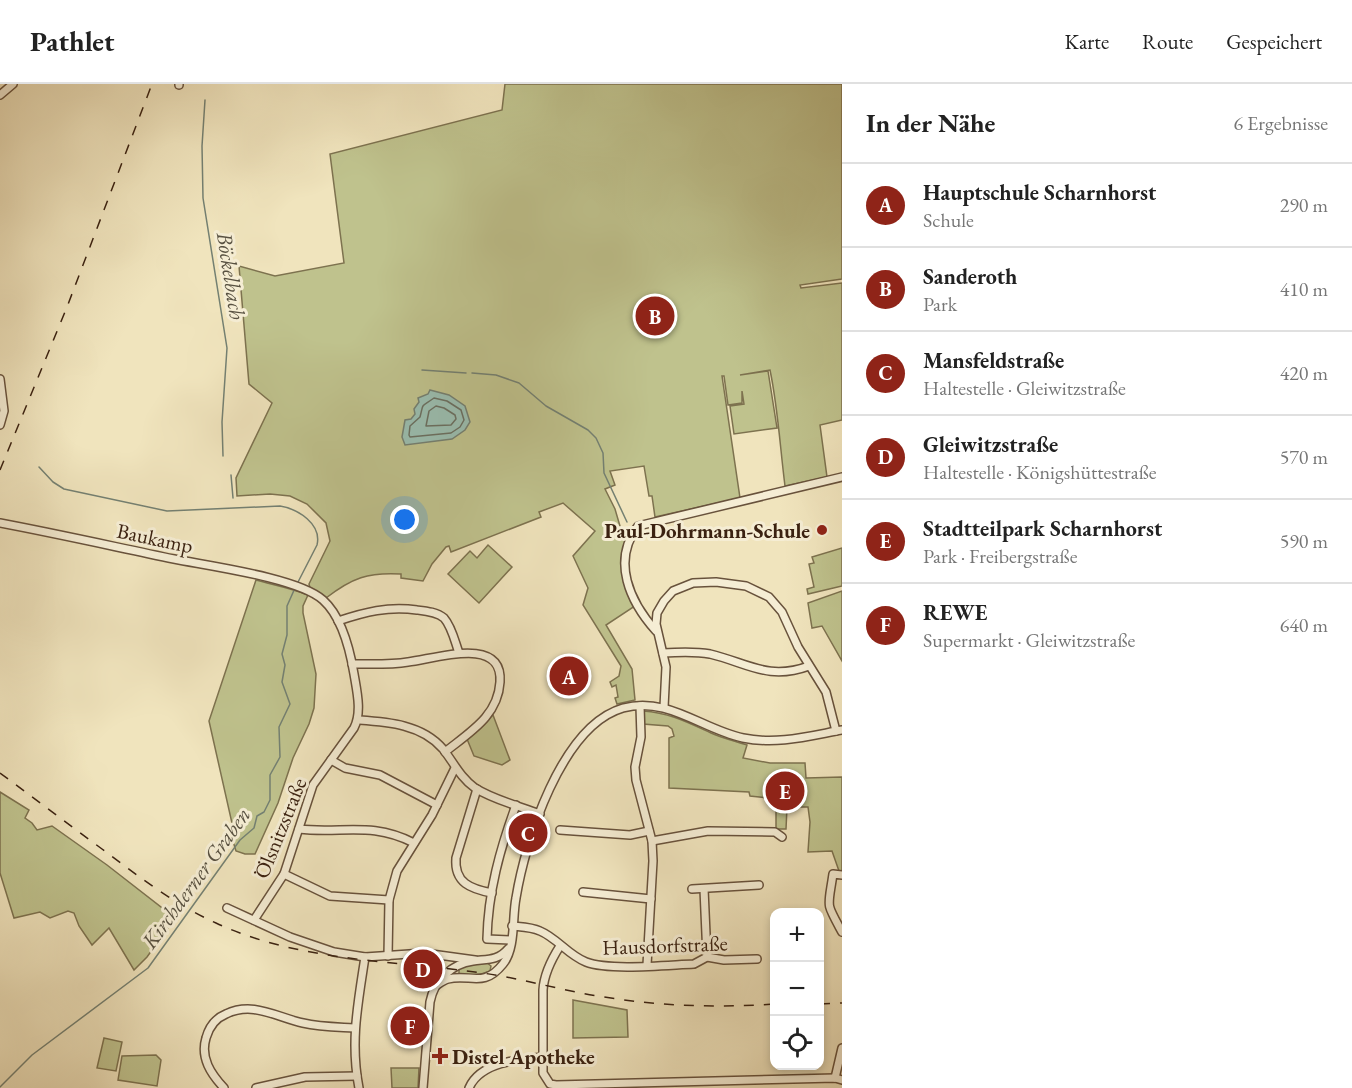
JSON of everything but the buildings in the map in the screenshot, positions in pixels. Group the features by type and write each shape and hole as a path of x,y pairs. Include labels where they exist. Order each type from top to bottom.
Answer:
{"street":[{"path":"0,95 13,84"},
{"path":"0,379 4,411 0,425"},
{"path":"664,707 666,672 663,653 656,631 638,608 624,572 623,561 638,526 842,477"},
{"name":"Baukamp","path":"0,523 254,575 302,588 322,599 338,621"},
{"path":"437,985 446,979 480,979 490,975 503,964 509,954 522,868 540,814 562,766 593,723 622,708 640,706 664,707 718,730 752,739 791,740 839,731 826,692 798,647 785,618 775,603 763,593 746,586 701,582 682,586 668,596 659,608 656,631"},
{"path":"459,653 448,624 441,616 432,612 391,608 373,610 338,621 352,664 358,702 358,720 391,723 414,729 432,739 445,752 463,777 477,789 540,814"},
{"path":"352,664 407,663 459,653 483,655 496,662 500,671 500,686 493,710 488,717 445,752"},
{"path":"663,653 704,653 751,669 770,672 790,671 809,666"},
{"path":"640,706 641,737 635,767 636,780 652,841 653,861 647,965"},
{"name":"Ölsnitzstraße","path":"254,920 284,874 313,785 358,720"},
{"path":"331,760 345,768 380,775 437,805"},
{"path":"388,957 388,900 399,868 437,805 455,768"},
{"path":"477,789 456,858 456,870 465,885 477,891 492,893"},
{"path":"510,944 487,939 488,912 502,846 516,805"},
{"path":"299,829 366,829 383,832 414,843"},
{"path":"560,830 630,835 649,831"},
{"path":"652,841 708,831 775,832 782,837"},
{"path":"284,874 330,896 388,900"},
{"path":"842,874 833,874 828,903 832,916 842,932"},
{"path":"692,889 759,885"},
{"path":"704,889 707,957"},
{"path":"583,892 651,899"},
{"path":"227,908 310,945 365,957 424,953 489,960 500,957 510,944"},
{"name":"Hausdorfstraße","path":"512,926 538,930 551,937 576,957 597,965 694,964 707,957 724,960 757,959"},
{"path":"560,946 544,978 545,1078 556,1087 839,1079 842,1048"},
{"path":"441,955 448,960 460,978"},
{"path":"359,1088 354,1028 365,957"},
{"path":"423,1088 430,1002 440,979 453,968 475,960"},
{"path":"489,960 496,970"},
{"path":"224,1088 207,1066 204,1053 209,1029 224,1014 237,1009 253,1008 302,1023 354,1028"},
{"path":"469,1088 480,1074 497,1065 544,1057"},
{"path":"256,1088 305,1077 357,1076"}],"green space":[{"path":"505,84 842,84 842,279 800,285 801,288 842,283 842,420 820,425 827,477 785,486 770,370 740,375 768,371 777,428 734,434 730,406 744,404 742,391 742,403 728,405 724,376 722,376 740,498 655,517 644,466 610,471 615,485 605,489 615,509 622,533 628,533 630,536 621,564 635,606 606,625 632,669 635,700 617,704 616,685 612,687 610,682 619,676 621,666 583,605 588,588 573,556 595,531 563,503 539,512 541,517 451,552 449,546 446,547 432,564 423,581 401,578 401,574 370,575 352,581 326,598 310,588 309,584 330,541 326,523 307,504 290,496 270,494 237,496 236,478 272,403 249,384 239,266 275,276 344,263 330,154 502,110"},
{"path":"488,545 512,567 479,603 448,574 470,551 477,558"},
{"path":"842,548 842,586 808,594 807,589 814,587 809,564 814,563 812,557"},
{"path":"256,580 308,595 303,606 303,613 316,674 314,708 293,758 278,803 255,854 245,854 236,851 231,835 234,832 209,721"},
{"path":"842,591 842,661 822,626 812,628 808,603"},
{"path":"643,711 670,716 715,735 747,745 743,758 770,763 805,763 806,778 842,777 842,871 839,871 832,851 808,852 810,822 808,807 787,807 786,829 776,829 776,799 750,796 749,792 669,788 669,738 674,736 672,729 668,726 643,724"},
{"path":"493,715 510,760 502,765 474,756 467,739"},
{"path":"0,792 29,810 25,818 37,830 52,826 175,918 147,957 134,970 109,928 92,945 79,926 74,913 68,911 50,918 40,912 14,918 0,873"},
{"path":"486,962 491,966 490,971 473,977 459,974 459,968"},
{"path":"573,1000 627,1010 628,1037 573,1038"},
{"path":"104,1038 122,1042 116,1071 97,1068"},
{"path":"156,1055 161,1060 157,1086 118,1080 122,1056"},
{"path":"391,1068 419,1068 418,1088 392,1088"}],"water":[{"path":"430,390 449,395 465,406 470,422 465,430 452,439 405,445 402,437 405,420 411,419 415,414 414,409 419,402 418,398 428,394"}],"waterway":[{"name":"Böckelbach","path":"205,100 202,146 203,198 227,348 222,422 223,456"},
{"path":"422,370 466,373"},
{"path":"472,373 496,375 519,383 546,406 588,430 596,438 603,453 604,473 627,522"},
{"name":"Kirchderner Graben","path":"39,467 53,482 64,489 167,511 280,506 294,510 312,524 318,537 317,545 297,584"},
{"name":"Böckelbach","path":"231,475 233,498"},
{"name":"Kirchderner Graben","path":"0,1087 32,1055 148,968 240,840 254,828 257,816 264,812 270,800 270,775 280,757 279,727 290,704 282,682 285,665 282,654 287,635 287,606 295,588"}],"railway":[{"path":"0,470 67,307 152,84"},
{"path":"0,773 171,898 216,923 248,936 313,953 497,975 583,993 642,1002 730,1006 770,1004"},
{"path":"824,1004 842,1003"}],"place":[{"name":"Sanderoth","path":"655,316"},
{"name":"Paul-Dohrmann-Schule","path":"822,530"},
{"name":"Hauptschule Scharnhorst","path":"569,676"},
{"name":"Stadtteilpark Scharnhorst","path":"785,791"},
{"name":"Mansfeldstraße","path":"528,833"},
{"name":"Gleiwitzstraße","path":"423,969"},
{"name":"REWE","path":"410,1026"},
{"name":"Distel Apotheke","path":"440,1056"}]}
